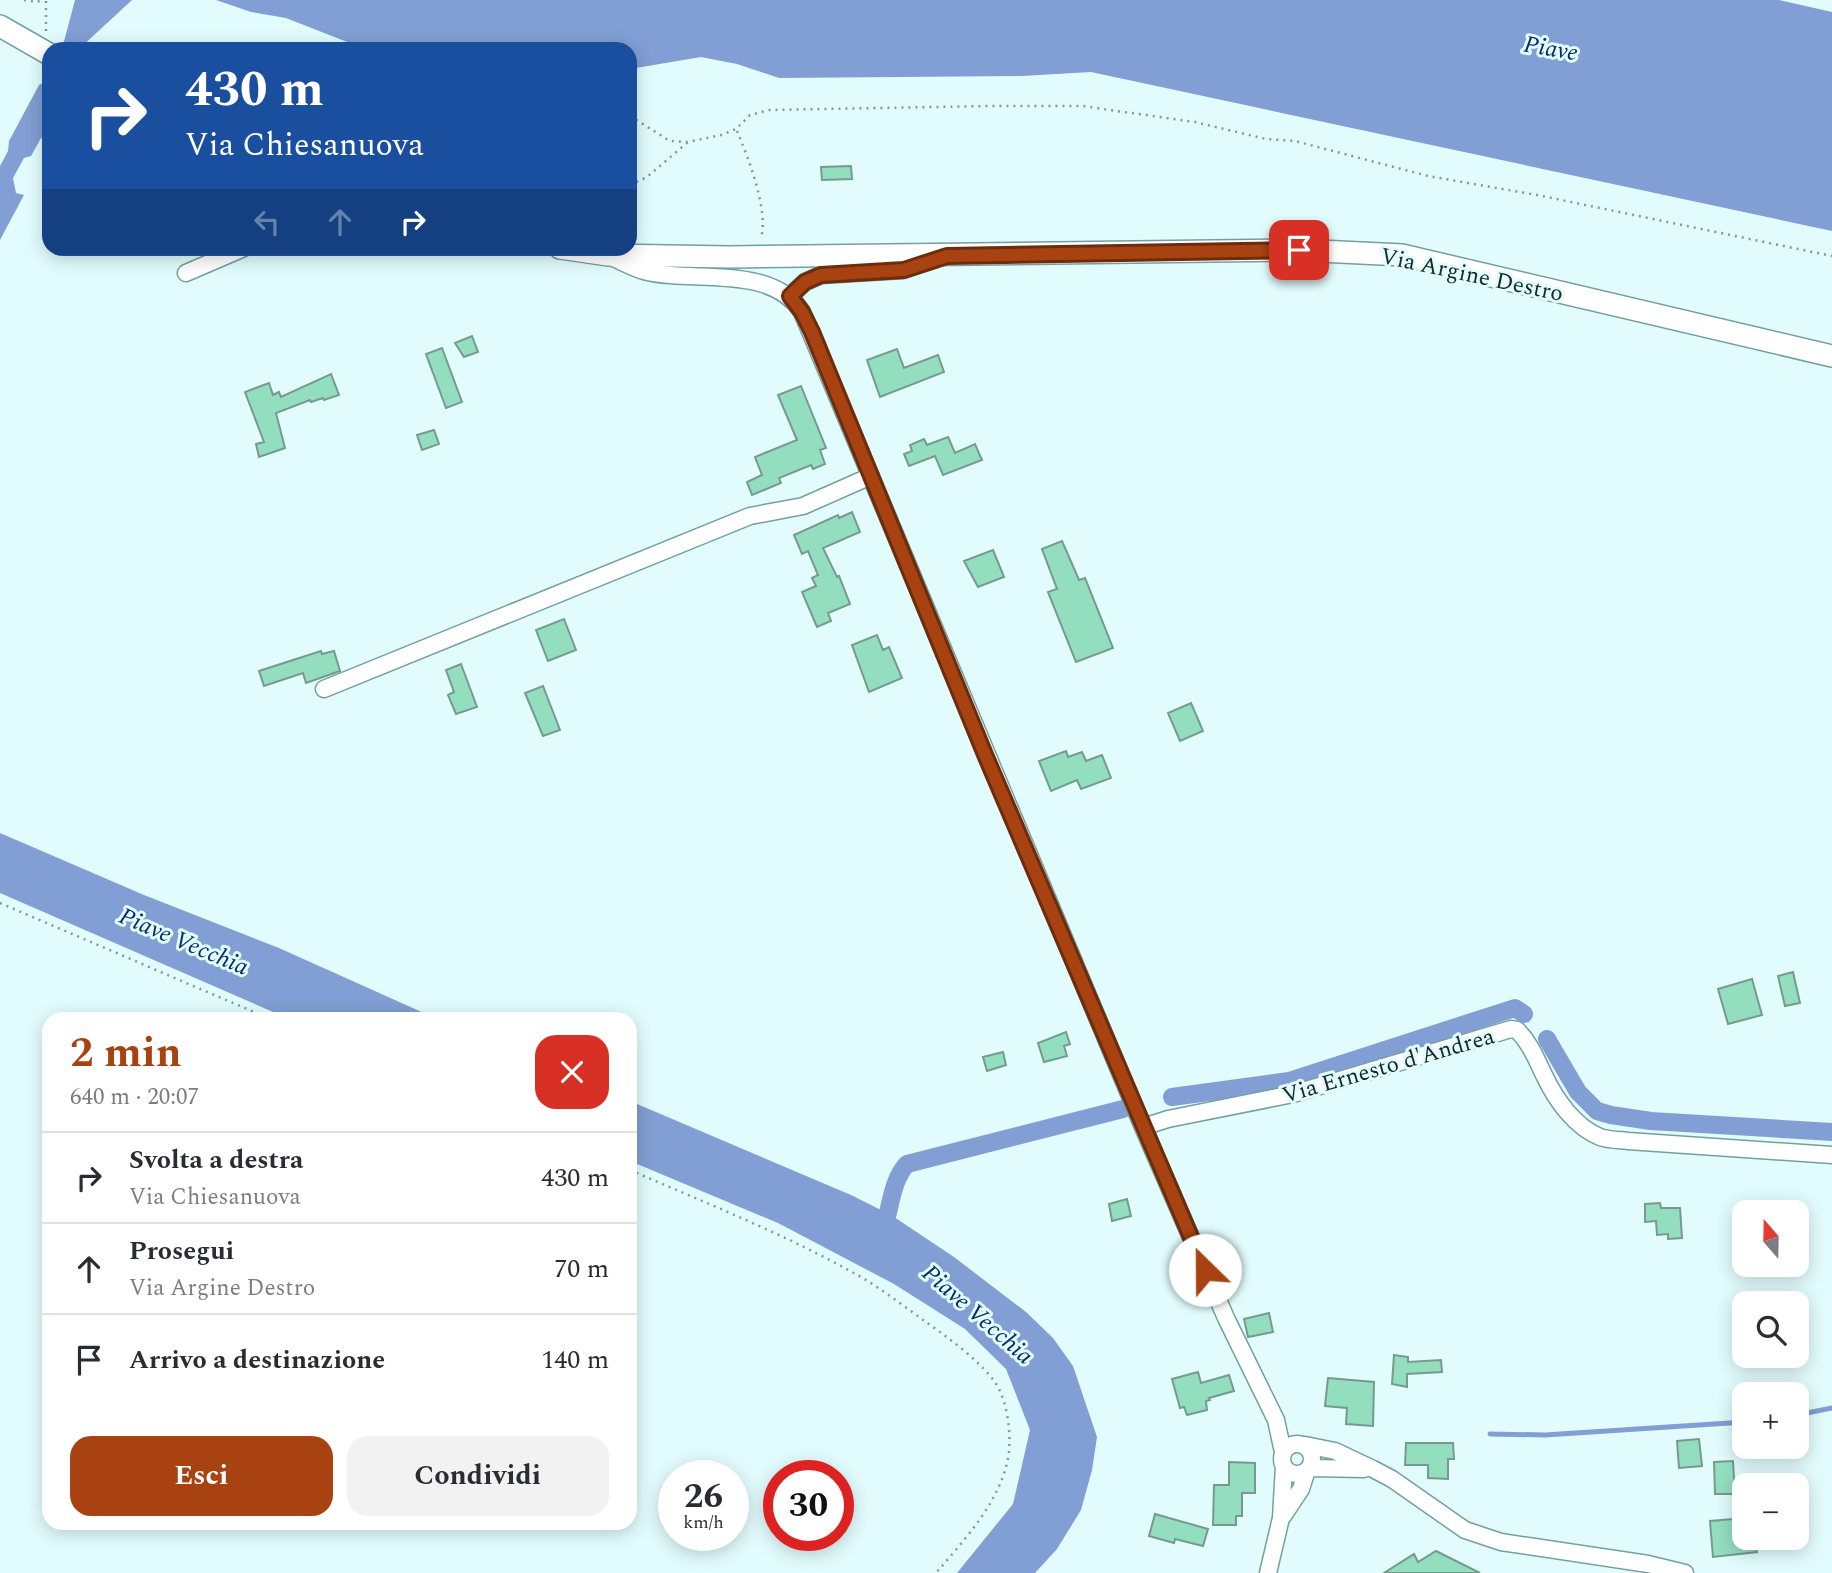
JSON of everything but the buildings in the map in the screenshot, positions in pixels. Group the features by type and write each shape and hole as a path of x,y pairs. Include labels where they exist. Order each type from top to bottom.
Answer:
{"street":[{"path":"0,26 22,39 42,46"},
{"path":"0,40 22,39"},
{"name":"Via Argine Destro","path":"637,255 947,256 1299,250 1402,255 1832,356"},
{"path":"186,272 225,256"},
{"path":"610,256 644,271 766,284 790,296 812,332 986,757 1143,1127 1226,1318 1276,1420 1284,1459 1281,1518 1268,1573"},
{"path":"790,296 805,282 821,275 904,270 947,256"},
{"path":"324,689 750,516 803,506 871,476"},
{"name":"Via Ernesto d'Andrea","path":"1143,1127 1168,1119 1293,1094 1511,1029 1517,1030 1530,1043 1545,1079 1563,1107 1578,1123 1600,1137 1832,1155"},
{"path":"1276,1420 1312,1453 1301,1489 1281,1518"},
{"path":"1284,1459 1292,1445 1302,1444 1335,1451 1373,1469 1465,1530 1501,1542 1648,1564 1685,1573"},
{"path":"1284,1459 1295,1474 1309,1469 1373,1469"}],"path":[{"path":"24,0 44,0 48,42"},
{"path":"637,120 670,141 688,142 721,135 736,129 750,115 769,110 1083,106 1195,122 1266,139 1295,141 1428,176 1537,195 1832,256"},
{"path":"736,129 748,155 764,228 761,238 752,241"},
{"path":"637,182 648,177 688,142"},
{"path":"0,903 254,1012"},
{"path":"637,1173 779,1234 862,1277 952,1341 995,1381 1005,1404 1008,1429 1009,1452 1003,1475 986,1509 963,1542 936,1573"}],"water":[{"path":"75,0 132,0 87,42 64,42"},
{"name":"Piave","path":"216,0 1779,0 1832,12 1832,231 1091,72 1022,76 779,78 737,64 701,57 637,68 637,42 347,42 286,18 251,12"},
{"path":"42,84 42,138 31,156 24,158 13,178 16,193 24,195 0,240 0,166 8,151 9,141"},
{"name":"Piave Vecchia","path":"0,833 144,895 279,948 422,1012 273,1012 0,893"},
{"name":"Piave Vecchia","path":"637,1104 851,1195 891,1215 954,1257 1026,1312 1053,1338 1073,1366 1097,1437 1092,1470 1081,1510 1057,1549 1035,1573 957,1573 1013,1504 1030,1430 1006,1369 965,1329 894,1284 778,1223 637,1164"}],"waterway":[{"path":"1172,1097 1289,1081 1515,1008 1524,1014"},
{"path":"1547,1039 1578,1092 1597,1111 1651,1121 1832,1132"},
{"path":"881,1235 897,1180 907,1164 1123,1109"},
{"path":"1809,1413 1832,1408"},
{"path":"1490,1434 1545,1435 1732,1423"}],"route":[{"path":"1205,1270 986,757 812,332 790,296 805,282 821,275 904,270 947,256 1299,250"}]}
